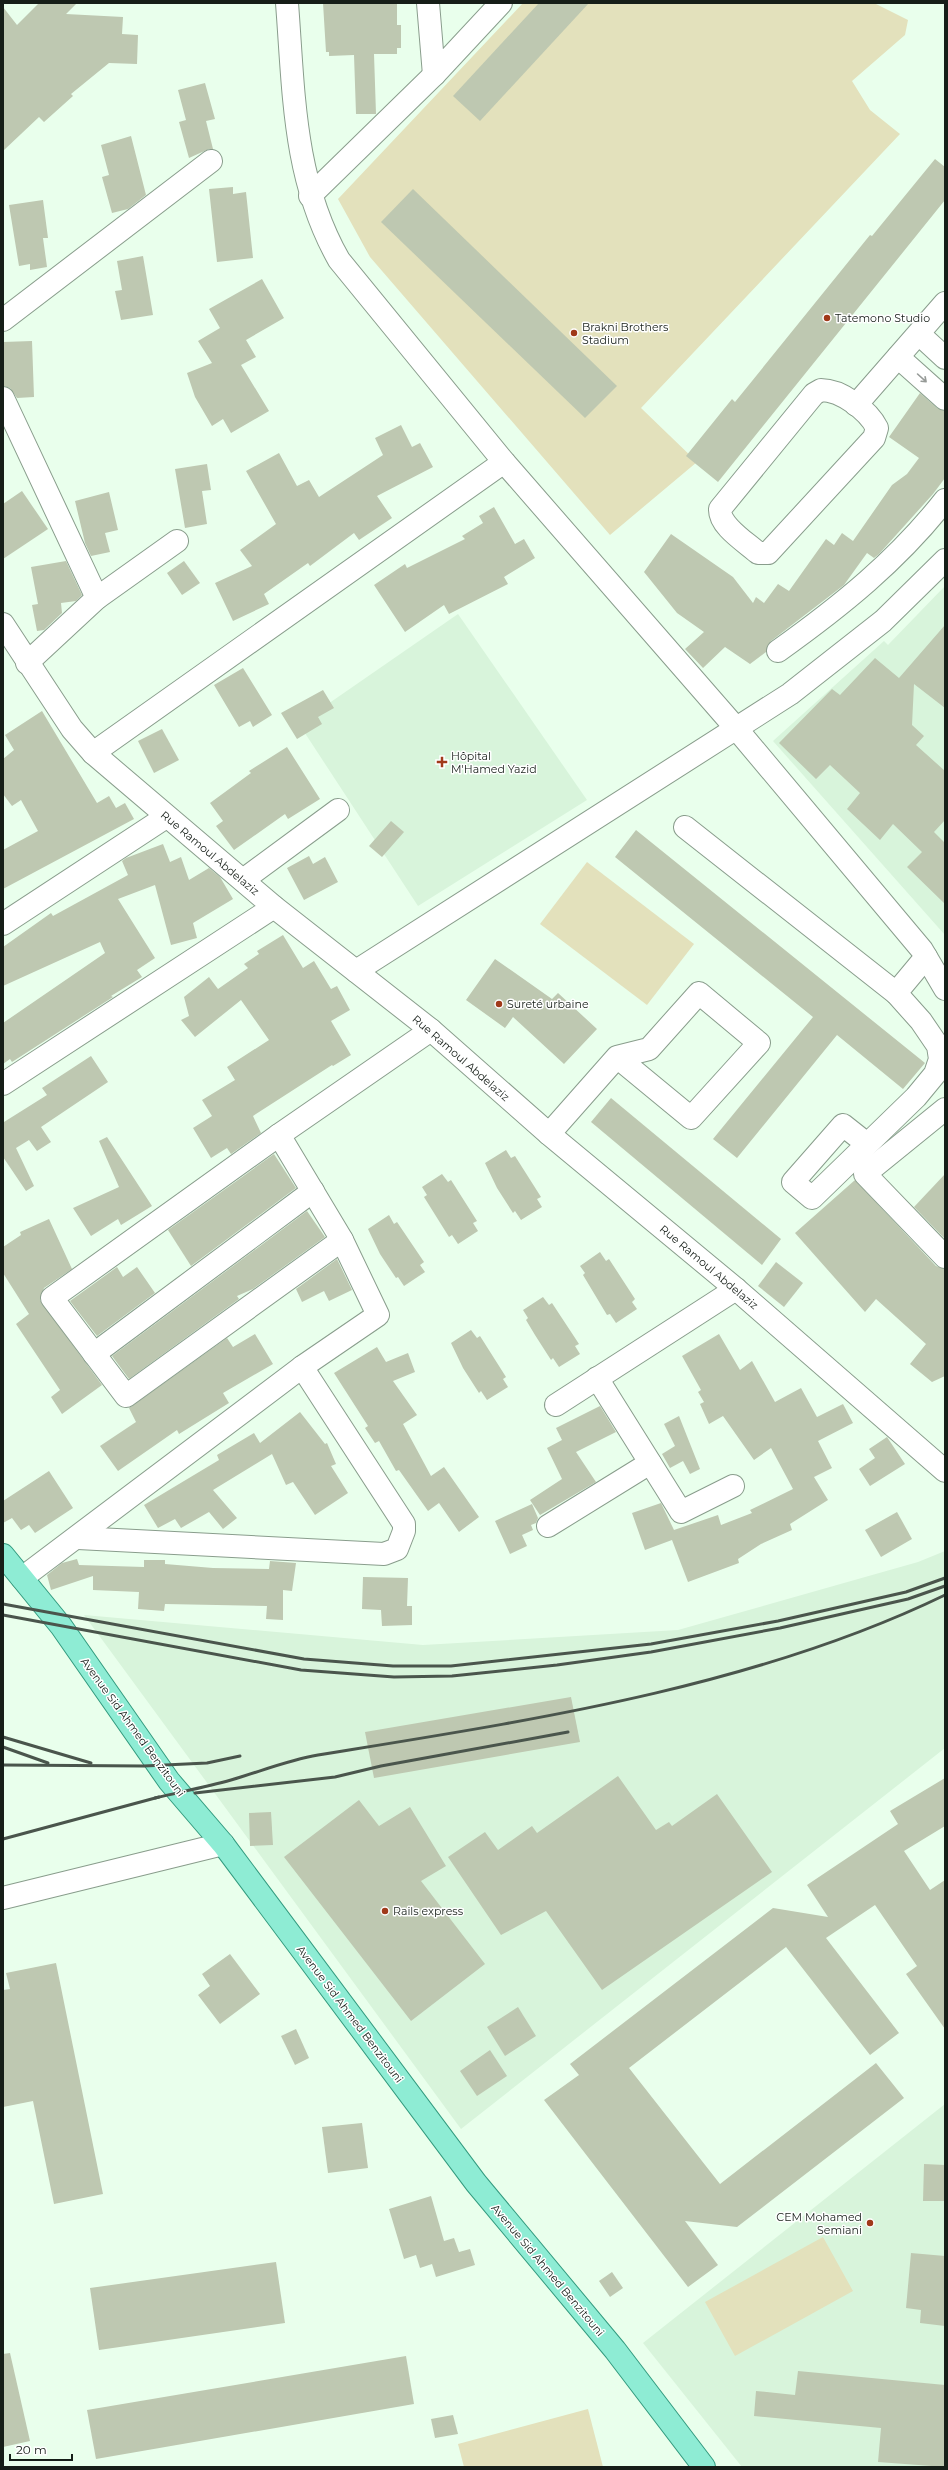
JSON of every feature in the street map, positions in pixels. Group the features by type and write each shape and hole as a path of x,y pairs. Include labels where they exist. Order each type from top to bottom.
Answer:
{"main road":[{"name":"Avenue Sid Ahmed Benzitouni","path":"3,1555 61,1626 169,1781 223,1844 476,2183 615,2350 704,2467"}],"street":[{"path":"287,3 295,123 310,196 327,240 339,260 504,462 735,727 926,957 945,989"},
{"path":"428,3 434,75"},
{"path":"310,196 434,75 501,3"},
{"path":"3,320 211,161"},
{"path":"856,405 945,303"},
{"path":"919,334 945,358"},
{"path":"898,357 945,399"},
{"path":"820,390 828,390 856,405 873,419 877,428 874,438 768,553 758,553 725,523 720,516 720,509 814,394 820,390"},
{"path":"3,398 97,598"},
{"path":"93,753 504,462"},
{"path":"778,651 836,609 870,580 918,534 945,500"},
{"path":"27,663 97,598 177,541"},
{"path":"356,971 735,727 790,694 841,656 883,621 945,560"},
{"name":"Rue Ramoul Abdelaziz","path":"3,624 27,663 72,729 93,753 166,817 274,907 431,1030 549,1134 736,1289 945,1471"},
{"path":"243,880 338,810"},
{"path":"3,924 166,817"},
{"path":"685,828 896,993 929,1032 938,1046 940,1059 935,1074 927,1085 867,1144"},
{"path":"3,1084 274,907"},
{"path":"896,993 926,957"},
{"path":"549,1134 617,1057 649,1049 700,993 759,1043 692,1118 617,1057"},
{"path":"342,1240 126,1396 52,1298 279,1135 431,1030"},
{"path":"945,1109 865,1174 945,1257"},
{"path":"22,1578 78,1538 302,1367 378,1315 342,1240 279,1135"},
{"path":"94,1354 313,1191"},
{"path":"556,1405 736,1289"},
{"path":"78,1538 384,1554 397,1549 404,1531 404,1524 302,1367"},
{"path":"597,1378 681,1512 733,1486"},
{"path":"548,1526 650,1463"},
{"path":"3,1898 223,1844"}],"shaded area":[{"name":"Brakni Brothers Stadium","path":"523,3 874,3 908,20 905,35 852,81 870,110 900,134 641,408 697,462 610,535 370,257 338,199"},
{"path":"945,586 945,935 773,741 884,641 888,645"},
{"name":"Hôpital M'Hamed Yazid","path":"458,614 587,800 418,906 299,724"},
{"path":"587,862 694,944 647,1005 540,924"},
{"path":"945,1551 945,1748 461,2129 84,1615 423,1645 678,1630 918,1562"},
{"name":"CEM Mohamed Semiani","path":"945,2104 945,2467 742,2467 643,2343"},
{"path":"823,2237 853,2291 735,2356 705,2302"},
{"path":"588,2409 603,2467 464,2467 458,2444"}],"building":[{"path":"39,3 77,3 66,14 123,17 122,34 138,35 137,64 109,63 71,94 73,96 44,122 39,117 3,151 3,7 17,25"},
{"path":"323,3 397,3 397,25 401,25 401,48 397,48 397,54 374,54 376,114 356,114 354,55 329,56 329,52 326,52"},
{"path":"539,3 589,3 480,121 453,96"},
{"path":"205,83 215,119 206,121 213,149 209,149 189,158 179,122 186,120 178,90"},
{"path":"131,136 146,195 128,209 112,213 102,177 109,175 101,145"},
{"name":"Tatemono Studio","path":"935,159 945,167 945,200 718,482 686,456 732,399 735,402 870,235 872,236"},
{"path":"233,187 233,194 246,192 253,258 217,262 209,189"},
{"path":"413,189 617,386 585,418 381,222"},
{"path":"43,200 48,238 43,238 47,267 30,270 30,264 19,266 9,205"},
{"path":"143,256 153,315 121,320 115,291 122,290 117,261"},
{"path":"262,279 284,318 246,340 256,357 241,365 269,411 231,433 223,419 212,426 195,397 187,373 212,363 198,341 220,328 209,309"},
{"path":"32,341 34,397 17,398 10,388 4,386 3,342"},
{"path":"920,393 937,408 945,411 945,478 933,494 879,554 874,558 867,553 844,585 771,641 766,652 750,664 725,647 703,668 685,649 704,632 677,613 644,572 671,534 733,577 753,603 756,597 764,603 778,584 789,591 826,539 834,545 842,533 853,541 892,485 907,474 919,458 889,437"},
{"path":"401,425 412,447 420,443 433,467 377,496 392,518 359,540 354,533 310,566 308,563 264,594 269,604 233,621 215,583 252,566 240,550 276,524 246,471 279,453 297,486 309,480 319,497 383,455 375,438"},
{"path":"207,464 211,490 202,491 207,524 185,528 175,469"},
{"path":"22,491 48,529 3,559 3,504"},
{"path":"109,492 118,530 105,533 110,552 91,556 85,543 75,501"},
{"path":"494,507 515,544 524,539 535,558 504,577 508,584 449,614 444,605 405,632 374,585 405,564 407,568 465,539 462,536 483,523 479,516"},
{"path":"66,561 82,595 76,601 61,603 62,613 44,630 37,631 32,605 38,604 31,567"},
{"path":"184,561 200,583 182,595 167,573"},
{"path":"945,625 945,708 914,684 912,725 924,736 916,745 945,771 945,820 934,832 945,843 945,904 907,867 922,852 893,824 880,840 847,809 860,793 830,765 816,779 779,743 832,689 840,695 875,658 899,678"},
{"path":"243,668 272,715 253,727 250,721 239,727 214,685"},
{"path":"323,690 334,708 318,717 322,724 297,739 281,713"},
{"path":"42,711 97,803 109,796 116,808 125,803 134,819 3,889 3,850 38,831 21,800 12,806 3,794 3,759 14,750 5,735"},
{"path":"162,729 179,760 154,773 138,741"},
{"path":"287,747 320,799 288,819 285,814 234,850 216,826 223,821 210,803 251,773 249,771"},
{"path":"391,821 404,832 382,857 369,846"},
{"path":"636,830 925,1063 903,1089 837,1035 737,1158 713,1139 813,1017 615,857"},
{"path":"163,844 170,862 181,857 189,880 209,868 220,877 233,899 193,923 197,938 171,945 155,885 118,899 155,958 137,970 142,977 12,1062 10,1059 3,1064 3,1023 105,953 100,942 3,986 3,947 51,913 53,916 128,875 122,861 126,858"},
{"path":"309,856 313,864 325,857 338,882 304,900 287,868"},
{"path":"283,935 303,968 314,961 331,989 337,986 350,1010 331,1021 351,1055 333,1066 332,1065 253,1116 261,1133 231,1154 227,1148 211,1158 193,1128 212,1116 202,1100 235,1080 227,1067 269,1040 241,1000 195,1037 181,1020 189,1016 184,997 209,977 218,989 248,968 244,964 259,954 257,951"},
{"path":"495,959 552,999 558,993 597,1029 564,1064 513,1017 505,1028 466,1000"},
{"path":"91,1056 108,1082 41,1127 51,1142 37,1151 29,1140 16,1148 34,1186 26,1191 3,1157 3,1119 4,1122 47,1095 42,1088"},
{"path":"611,1098 781,1239 762,1265 591,1122"},
{"path":"107,1137 152,1206 121,1225 118,1219 91,1236 73,1208 119,1187 99,1141"},
{"path":"506,1150 511,1158 515,1156 541,1197 537,1199 542,1207 521,1220 515,1211 513,1213 497,1188 485,1163"},
{"path":"274,1154 296,1188 191,1266 168,1230"},
{"path":"442,1174 448,1182 451,1180 477,1221 473,1223 478,1231 458,1244 452,1235 449,1237 424,1197 427,1195 422,1187"},
{"path":"945,1174 945,1239 914,1207"},
{"path":"855,1180 936,1266 945,1269 945,1376 932,1382 910,1364 926,1344 876,1299 865,1312 795,1233"},
{"path":"307,1211 325,1237 253,1289 237,1296 239,1299 129,1379 112,1356"},
{"path":"389,1215 394,1224 397,1222 424,1262 420,1265 425,1272 404,1286 398,1277 396,1278 380,1254 368,1229"},
{"path":"49,1219 72,1269 44,1288 40,1300 102,1385 62,1414 51,1397 60,1390 16,1324 29,1314 3,1273 3,1247 21,1235 20,1232"},
{"path":"600,1252 606,1261 609,1259 635,1299 632,1302 637,1309 616,1323 610,1314 607,1315 583,1275 585,1273 580,1266"},
{"path":"337,1259 352,1290 329,1301 324,1291 302,1302 296,1289"},
{"path":"776,1262 803,1283 784,1307 758,1286"},
{"path":"117,1267 123,1277 137,1267 155,1293 97,1336 70,1301"},
{"path":"543,1297 549,1305 552,1303 579,1344 575,1346 580,1354 559,1367 553,1358 551,1360 535,1335 526,1320 528,1318 523,1310"},
{"path":"471,1330 477,1338 480,1336 506,1377 503,1379 508,1387 487,1400 481,1391 479,1393 463,1368 451,1343"},
{"path":"255,1334 273,1364 223,1393 229,1403 179,1434 177,1430 118,1471 100,1446 136,1422 129,1408 227,1338 233,1347"},
{"path":"719,1334 740,1370 752,1361 775,1402 801,1388 817,1417 843,1404 853,1423 818,1441 832,1468 814,1477 828,1500 790,1524 792,1530 761,1544 738,1559 739,1563 688,1582 672,1540 645,1550 632,1513 661,1503 674,1530 718,1515 721,1525 752,1513 750,1510 793,1489 771,1448 754,1460 723,1416 709,1424 700,1404 704,1402 698,1392 701,1390 682,1356"},
{"path":"377,1347 386,1362 408,1353 415,1372 393,1381 417,1415 403,1424 431,1476 444,1467 479,1517 459,1532 439,1503 428,1511 399,1470 396,1471 379,1441 375,1443 365,1428 368,1426 334,1373"},
{"path":"600,1406 616,1432 576,1452 596,1482 540,1515 530,1500 562,1479 547,1448 562,1440 556,1428"},
{"path":"300,1412 325,1444 327,1443 336,1464 331,1466 348,1493 315,1515 293,1482 286,1485 272,1454 213,1490 237,1518 223,1529 209,1512 181,1528 175,1519 158,1528 144,1505 219,1460 217,1455 254,1433 260,1443"},
{"path":"679,1416 700,1469 690,1474 683,1461 670,1468 662,1454 675,1446 664,1424"},
{"path":"887,1437 905,1464 870,1486 859,1469 875,1458 869,1449"},
{"path":"49,1471 73,1508 35,1533 29,1525 21,1530 12,1518 3,1523 3,1501"},
{"path":"532,1504 538,1518 536,1523 531,1525 533,1530 522,1535 527,1546 510,1554 495,1521"},
{"path":"897,1512 912,1539 881,1557 865,1530"},
{"path":"77,1559 79,1565 144,1567 144,1560 165,1560 165,1564 213,1568 269,1569 270,1561 296,1563 292,1591 283,1590 283,1620 266,1619 267,1606 165,1604 164,1611 138,1609 139,1592 93,1590 93,1576 51,1590 47,1575 62,1563"},
{"path":"363,1577 408,1578 407,1606 412,1606 412,1625 382,1626 381,1610 362,1609"},
{"path":"571,1697 580,1742 374,1778 365,1732"},
{"path":"618,1776 656,1830 669,1822 672,1826 717,1794 772,1872 602,1990 546,1911 501,1935 448,1857 485,1832 498,1850 532,1826 537,1833"},
{"path":"945,1778 945,1826 904,1851 930,1890 945,1880 945,2029 906,1974 917,1966 875,1905 826,1938 899,2033 870,2055 786,1947 629,2068 720,2184 876,2063 904,2098 737,2227 685,2221 718,2265 688,2287 544,2100 579,2075 570,2064 773,1908 828,1917 807,1885 898,1824 890,1811"},
{"name":"Rails express","path":"359,1800 379,1826 410,1807 446,1866 421,1881 485,1964 411,2021 284,1857"},
{"path":"271,1812 273,1845 250,1846 249,1813"},
{"path":"230,1954 260,1994 220,2024 198,1995 210,1986 202,1974"},
{"path":"56,1963 103,2194 54,2204 33,2101 3,2107 3,1990 10,1989 6,1973"},
{"path":"518,2007 536,2036 505,2056 487,2027"},
{"path":"296,2029 309,2058 295,2065 281,2036"},
{"path":"490,2050 507,2076 477,2096 460,2071"},
{"path":"362,2123 368,2168 328,2173 322,2127"},
{"path":"924,2164 945,2165 945,2201 923,2201"},
{"path":"431,2196 444,2241 454,2238 459,2252 470,2249 475,2265 436,2277 432,2264 420,2268 416,2255 404,2259 389,2209"},
{"path":"911,2253 945,2256 945,2326 920,2323 921,2310 906,2308"},
{"path":"276,2262 285,2323 99,2350 90,2288"},
{"path":"612,2272 623,2288 610,2297 599,2281"},
{"path":"10,2353 30,2441 3,2447 3,2354"},
{"path":"406,2356 414,2404 96,2459 87,2410"},
{"path":"798,2371 945,2385 945,2467 878,2462 881,2428 754,2416 756,2391 795,2395"},
{"path":"453,2415 458,2434 435,2438 431,2419"}],"railway":[{"path":"3,1604 304,1659 393,1666 451,1666 651,1644 778,1621 906,1592 945,1578"},
{"path":"3,1615 301,1670 394,1677 452,1676 557,1665 651,1652 780,1628 908,1599 945,1586"},
{"path":"155,1798 222,1783 307,1757 558,1714 717,1678 795,1654 872,1627 945,1595"},
{"path":"195,1793 335,1777 381,1766 568,1732"},
{"path":"3,1737 91,1763"},
{"path":"3,1747 48,1763"},
{"path":"3,1765 144,1766 207,1763 240,1756"},
{"path":"3,1839 159,1797"}],"place":[{"name":"Tatemono Studio","path":"827,318"},
{"name":"Brakni Brothers Stadium","path":"574,333"},
{"name":"Hôpital M'Hamed Yazid","path":"442,762"},
{"name":"Sureté urbaine","path":"499,1004"},
{"name":"Rails express","path":"385,1911"},
{"name":"CEM Mohamed Semiani","path":"870,2223"}]}
